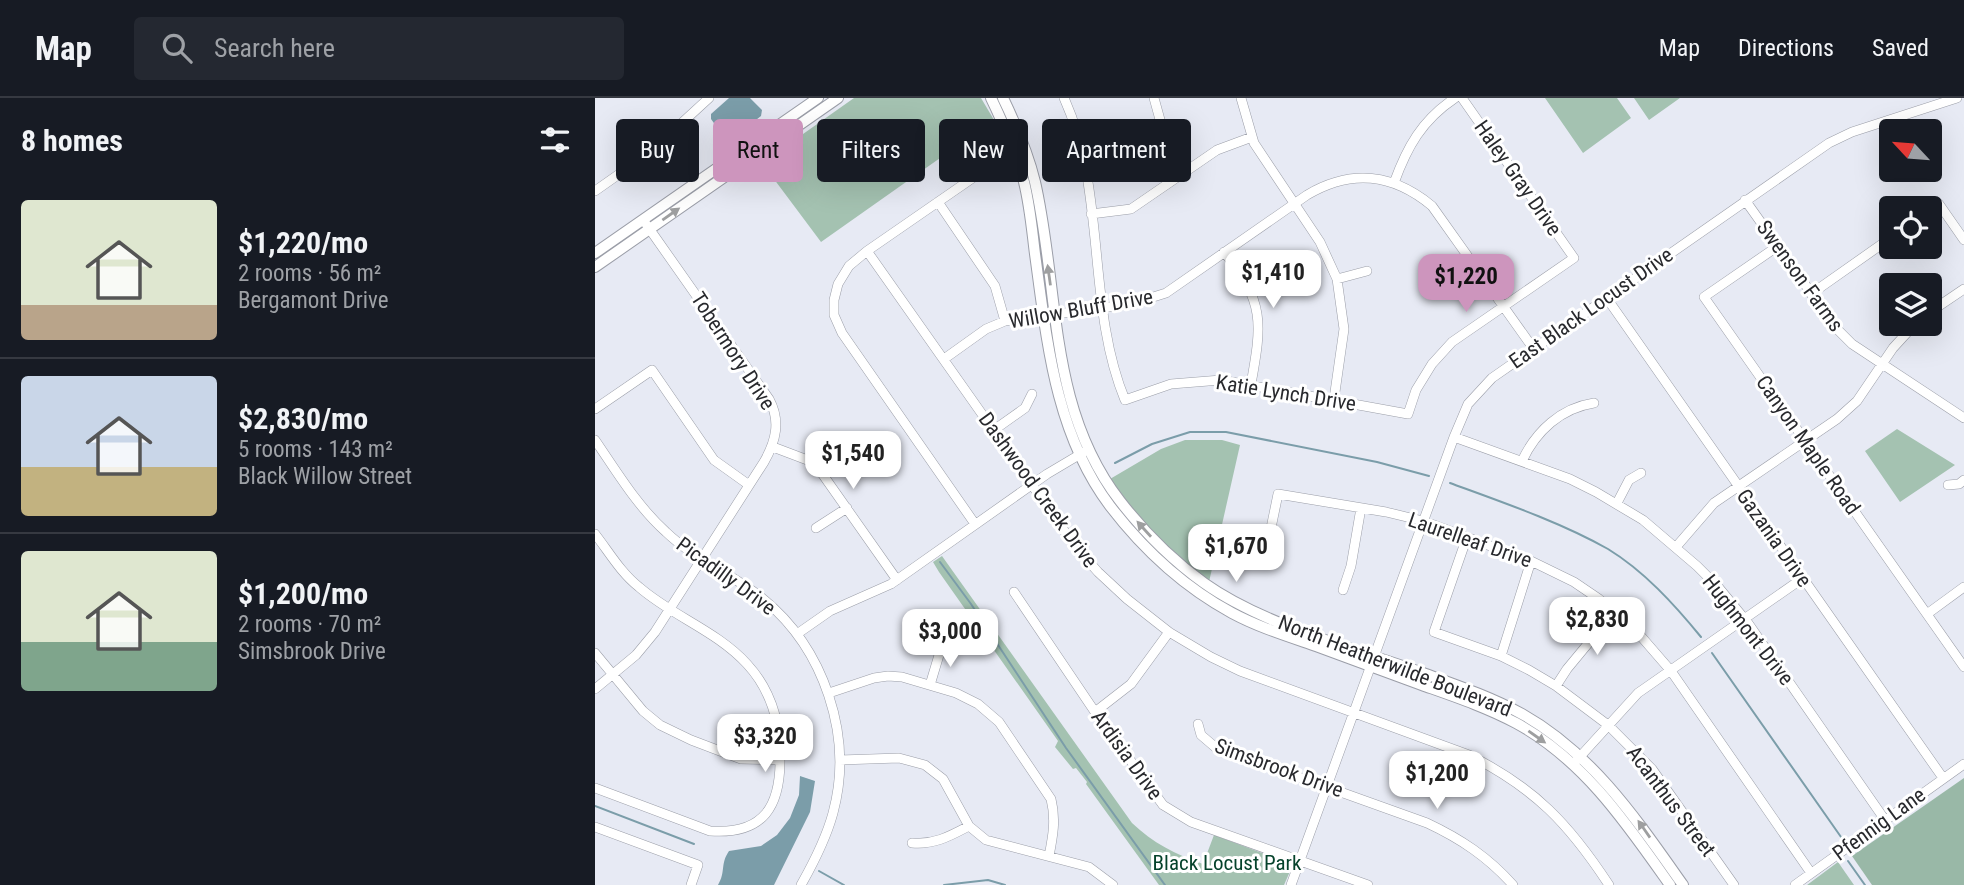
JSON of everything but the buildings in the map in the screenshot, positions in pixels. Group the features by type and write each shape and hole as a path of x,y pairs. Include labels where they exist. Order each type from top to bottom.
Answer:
{"main road":[{"path":"792,119 818,98"},
{"path":"803,119 838,98"},
{"name":"North Heatherwilde Boulevard","path":"991,98 1010,138 1024,184 1063,378 1085,452 1142,526 1174,561 1239,604 1373,661 1471,691 1521,713 1546,729 1604,795 1670,885"},
{"name":"North Heatherwilde Boulevard","path":"1003,98 1020,134 1035,181 1049,316"},
{"path":"595,267 647,224 713,178"},
{"path":"595,253 647,224"},
{"name":"North Heatherwilde Boulevard","path":"1576,761 1612,787 1683,885"}],"street":[{"path":"595,191 649,153 709,98"},
{"path":"1064,98 1079,141 1104,308"},
{"path":"1154,98 1160,119"},
{"path":"1241,98 1252,137 1320,242 1337,279 1344,329 1334,399"},
{"path":"1394,183 1419,129 1432,115 1455,98"},
{"name":"Haley Gray Drive","path":"1462,98 1574,258 1502,307"},
{"name":"East Black Locust Drive","path":"1291,885 1329,787 1454,437 1468,404 1479,390 1533,348 1806,158 1852,132 1957,98"},
{"path":"1191,168 1216,150 1252,137"},
{"name":"Willow Bluff Drive","path":"944,359 986,329 1005,321 1104,308 1149,300 1166,293 1321,186 1338,180 1371,177 1394,183 1418,195 1431,206 1533,348"},
{"path":"967,182 849,266 838,284 834,311 837,325 975,524"},
{"path":"1091,214 1131,209 1170,182"},
{"name":"Swenson Farms","path":"1745,200 1836,328 1852,344 1964,418"},
{"path":"938,202 995,286 1005,321"},
{"path":"1942,208 1964,240"},
{"name":"Tobermory Drive","path":"647,224 769,399 776,417 773,447"},
{"name":"Canyon Maple Road","path":"1778,246 1704,297 1964,667"},
{"path":"1811,294 1879,246"},
{"name":"Dashwood Creek Drive","path":"867,251 1075,546 1126,599 1169,632 1240,671 1469,755 1511,778 1581,842 1609,885"},
{"path":"1224,252 1248,283 1258,315 1260,332 1251,384"},
{"path":"1337,279 1367,271"},
{"path":"1942,304 1964,289"},
{"name":"Gazania Drive","path":"1606,297 1943,778"},
{"name":"Katie Lynch Drive","path":"1104,308 1112,360 1125,400 1156,388 1188,381 1221,380 1408,414 1423,378 1441,354 1452,342 1502,307"},
{"path":"1676,547 1714,503 1837,419 1857,401 1904,336"},
{"path":"595,409 652,370 714,460 749,485"},
{"path":"994,430 1025,408 1032,394"},
{"path":"1522,461 1537,435 1549,424 1577,405 1594,403"},
{"name":"Hughmont Drive","path":"1454,437 1570,480 1617,503 1676,547 1720,588 1745,619 1885,820"},
{"name":"Picadilly Drive","path":"595,440 649,515 668,535 764,599 797,634 815,662 829,693 838,732 838,792 829,826 801,885"},
{"path":"595,689 613,676 655,632 773,447 810,461 821,472 897,580"},
{"path":"797,634 830,611 897,580 1032,485 1085,452"},
{"path":"1617,503 1629,480 1641,474"},
{"path":"1948,485 1959,484 1964,480"},
{"name":"Laurelleaf Drive","path":"1264,562 1278,494 1423,521 1531,561 1574,582 1632,626 1671,671 1811,873"},
{"path":"815,528 847,508"},
{"path":"1343,590 1351,566 1361,508"},
{"path":"595,534 631,580 670,610 727,646 756,674 764,685 780,734 780,785 771,809 753,825 730,832 710,831 595,788"},
{"name":"Acanthus Street","path":"1467,537 1434,632 1501,656 1556,686 1608,724 1653,769 1734,885"},
{"path":"1501,656 1531,561"},
{"path":"1576,761 1638,693 1803,578"},
{"path":"1927,614 1964,587"},
{"name":"Ardisia Drive","path":"1014,593 1151,792 1175,813 1191,822 1368,885"},
{"path":"1556,686 1615,611"},
{"path":"1095,712 1131,684 1169,632"},
{"path":"930,685 942,645"},
{"path":"595,653 643,711 672,732 741,759 780,760"},
{"path":"829,693 873,678 888,676 956,693 988,711 999,722 1043,784 1054,811 1054,831 1049,856"},
{"name":"Simsbrook Drive","path":"1198,724 1201,735 1215,747 1427,823 1454,836 1480,853 1513,885"},
{"path":"840,760 899,758 925,765 943,779 969,827 986,840 1089,867 1113,885"},
{"name":"Pfennig Lane","path":"1795,885 1964,764"},
{"path":"595,827 698,865 691,885"},
{"path":"912,843 927,844 969,827"}],"green space":[{"path":"854,98 981,98 993,119 939,119 939,159 925,169 925,119 824,119"},
{"path":"1545,98 1617,98 1631,118 1583,153"},
{"path":"1634,98 1680,98 1649,120"},
{"path":"817,124 817,182 906,182 821,242 776,182 803,182 803,134"},
{"path":"1897,429 1955,465 1900,502 1865,451"},
{"path":"1185,440 1222,440 1240,445 1209,582 1150,531 1110,479 1161,449"},
{"name":"Black Locust Park","path":"942,556 1132,823 1165,847 1203,864 1214,835 1289,863 1291,869 1284,885 1159,885 1087,782 1055,747 1058,741 939,572 933,562"},
{"path":"1964,778 1964,885 1872,885 1852,856"},
{"path":"1838,862 1854,885 1807,885"}],"water":[{"path":"729,98 750,98 762,110 757,119 713,119 713,122 711,114"},
{"path":"800,776 815,781 810,812 774,885 718,885 729,851 761,846 777,835 790,818 799,795"}],"waterway":[{"path":"1115,463 1152,444 1190,432 1226,432 1377,462 1429,476"},
{"path":"1450,483 1551,521 1608,549 1634,567 1658,589 1701,637"},
{"path":"940,562 971,604 1066,748 1165,885"},
{"path":"1712,653 1841,837"},
{"path":"595,806 694,844"},
{"path":"1848,861 1865,885"},
{"path":"819,871 844,885"},
{"path":"944,885 988,880 1005,885"}]}
